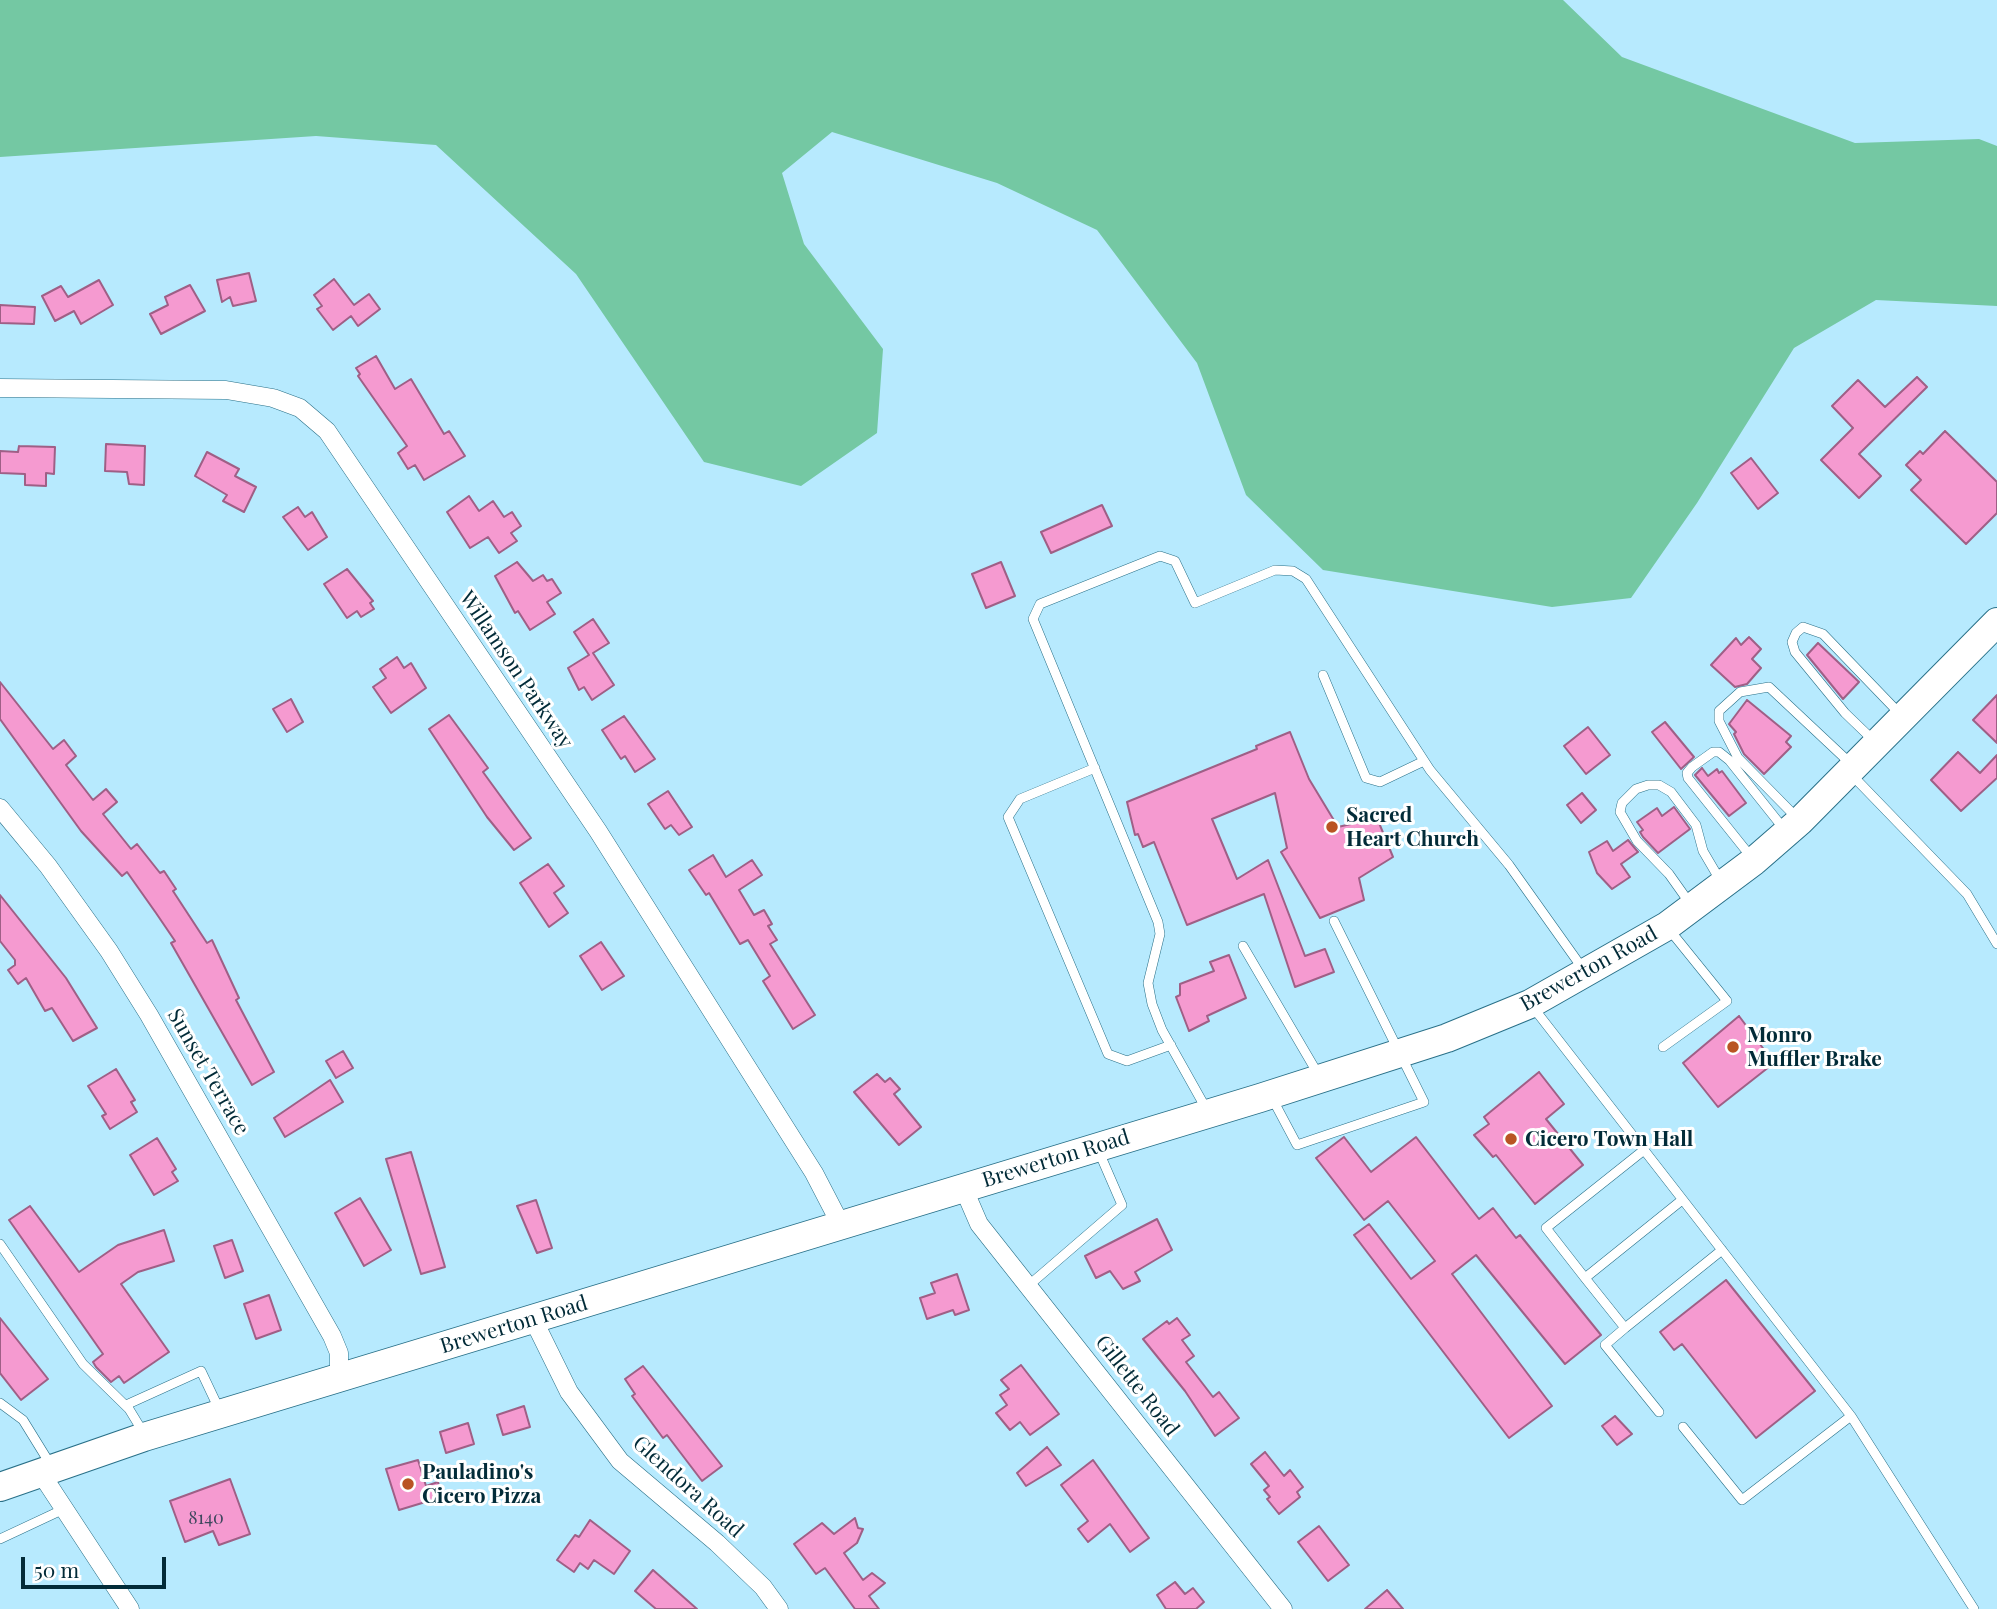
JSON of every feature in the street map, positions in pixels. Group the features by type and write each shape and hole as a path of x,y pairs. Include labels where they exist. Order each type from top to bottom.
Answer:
{"main road":[{"name":"Brewerton Road","path":"0,1487 146,1437 1270,1094 1399,1053 1531,1004 1667,926 1754,861 1852,769 1997,622"}],"street":[{"name":"Willamson Parkway","path":"0,388 226,390 274,398 300,408 327,431 598,831 814,1173 841,1225"},
{"name":"Sunset Terrace","path":"0,808 102,940 149,1015 332,1336 339,1353 340,1378"},
{"name":"Gillette Road","path":"963,1187 979,1224 1283,1609"},
{"name":"Glendora Road","path":"533,1319 569,1392 620,1461 717,1543 763,1587 779,1609"},
{"path":"47,1470 64,1509 130,1609"}],"lane":[{"path":"1209,1113 1171,1045 1152,1004 1148,983 1160,934 1158,922 1033,619 1040,604 1160,556 1175,561 1195,603 1275,570 1293,571 1306,579 1424,761 1509,866 1586,974"},
{"path":"1877,744 1838,705 1795,652 1792,642 1796,633 1804,627 1823,634 1903,717"},
{"path":"1323,675 1366,778 1380,782 1424,761"},
{"path":"1793,827 1738,758 1719,721 1719,711 1740,692 1769,687 1852,769 1967,894 1997,944"},
{"path":"1754,861 1688,778 1687,773 1692,767 1713,752 1719,752 1793,827"},
{"path":"1095,768 1020,799 1008,817 1108,1054 1127,1062 1171,1045"},
{"path":"1693,907 1668,874 1637,841 1620,812 1622,803 1636,789 1659,785 1671,792 1696,825 1703,851 1723,885"},
{"path":"1270,1094 1297,1145 1424,1102 1334,921"},
{"path":"1663,1047 1727,1001 1667,926"},
{"path":"1243,946 1320,1078"},
{"path":"1531,1004 1851,1416 1974,1609"},
{"path":"1028,1286 1122,1205 1097,1147"},
{"path":"1625,1328 1546,1228 1644,1150"},
{"path":"1585,1278 1682,1200"},
{"path":"0,1244 92,1375 126,1405 146,1437"},
{"path":"1659,1412 1605,1345 1722,1250"},
{"path":"126,1405 201,1371 221,1414"},
{"path":"0,1403 23,1420 47,1470"},
{"path":"1683,1427 1742,1500 1851,1416"},
{"path":"0,1539 64,1509"}],"green space":[{"path":"0,0 1563,0 1622,57 1855,143 1979,139 1997,146 1997,306 1876,300 1794,348 1697,503 1631,598 1552,607 1323,570 1246,495 1197,363 1097,230 997,183 832,132 782,173 804,244 883,349 877,433 801,486 704,462 576,274 436,145 316,136 0,157"}],"building":[{"path":"249,273 256,301 233,306 230,297 222,302 217,280"},
{"path":"334,279 354,305 369,294 380,309 358,326 351,316 333,330 317,309 322,306 314,295"},
{"path":"99,280 113,305 81,324 74,311 55,321 42,296 61,286 68,297"},
{"path":"190,285 205,311 161,334 150,314 168,305 165,297"},
{"path":"0,305 35,307 34,324 0,323"},
{"path":"376,356 395,389 411,379 444,434 449,431 465,456 424,480 415,465 408,469 398,453 407,446 358,376 360,374 356,368"},
{"path":"1917,377 1927,387 1859,454 1881,476 1859,498 1821,460 1853,428 1832,406 1858,380 1885,407"},
{"path":"1945,431 1997,482 1997,513 1966,544 1911,490 1921,480 1906,465 1920,451 1923,454"},
{"path":"106,444 145,446 144,485 129,484 127,472 105,471"},
{"path":"19,446 55,447 54,474 46,473 46,486 25,485 25,474 0,473 0,451 18,452"},
{"path":"207,452 239,469 235,476 256,487 244,512 223,501 227,495 195,476"},
{"path":"1751,458 1778,493 1758,509 1731,473"},
{"path":"469,496 479,511 493,501 504,517 512,512 521,526 511,533 517,541 499,553 488,537 470,548 447,512"},
{"path":"1102,505 1112,526 1051,553 1041,532"},
{"path":"298,507 305,517 312,512 327,537 308,550 283,517"},
{"path":"517,562 533,581 543,575 547,581 552,579 561,593 547,602 555,614 530,630 518,611 515,613 495,576"},
{"path":"1001,562 1015,596 986,608 972,574"},
{"path":"347,569 373,601 370,603 374,609 361,617 357,611 347,618 324,584"},
{"path":"593,619 609,643 593,653 614,685 592,700 584,687 579,690 568,668 589,655 574,632"},
{"path":"1749,637 1761,649 1752,659 1761,668 1747,684 1735,687 1711,665 1736,638 1741,645"},
{"path":"1818,643 1859,682 1843,699 1807,655"},
{"path":"397,657 404,668 411,663 426,688 391,713 373,687 386,678 380,669"},
{"path":"0,682 53,749 64,740 76,756 66,765 93,800 106,789 117,802 103,814 131,849 137,844 160,873 164,871 176,889 173,891 207,943 212,940 239,998 236,1000 274,1072 252,1085 171,943 175,941 156,913 127,872 122,876 81,831 0,719"},
{"path":"1997,695 1997,743 1973,720"},
{"path":"291,699 303,722 287,732 273,709"},
{"path":"1747,700 1791,736 1786,742 1791,747 1764,774 1744,754 1734,734 1736,732 1729,724"},
{"path":"449,715 488,768 483,772 531,838 514,850 487,817 429,729"},
{"path":"624,716 655,759 635,772 625,756 621,759 602,730"},
{"path":"1665,722 1694,757 1681,769 1652,732"},
{"path":"1588,727 1610,755 1586,774 1564,746"},
{"name":"Sacred Heart Church","path":"1290,732 1309,779 1338,827 1377,818 1393,857 1359,878 1364,900 1320,918 1281,852 1287,848 1275,793 1212,819 1237,879 1268,860 1305,956 1325,949 1334,972 1295,987 1264,894 1187,925 1154,842 1143,847 1138,834 1135,835 1127,802 1257,749 1256,746"},
{"path":"1958,752 1980,773 1997,755 1997,778 1961,811 1931,780"},
{"path":"1702,768 1708,776 1717,769 1719,773 1722,771 1746,803 1729,816 1695,775"},
{"path":"668,791 692,827 679,835 671,825 665,829 648,804"},
{"path":"1582,793 1596,810 1581,823 1567,805"},
{"path":"1674,807 1690,829 1658,853 1643,837 1640,832 1643,830 1637,822 1657,808 1662,816"},
{"path":"1628,840 1638,852 1621,864 1630,877 1612,889 1597,873 1589,852 1607,841 1613,851"},
{"path":"713,855 726,877 752,860 762,875 739,890 754,915 764,910 772,924 768,926 777,940 770,944 815,1015 793,1029 763,981 770,976 748,940 740,944 709,893 706,895 689,870"},
{"path":"548,864 564,886 554,893 568,913 549,927 520,883"},
{"path":"0,895 66,978 97,1028 73,1041 52,1008 45,1011 26,978 18,984 8,970 15,965 15,960 0,941"},
{"path":"601,942 624,976 602,990 580,956"},
{"path":"1229,955 1246,998 1207,1016 1209,1021 1189,1031 1176,997 1180,995 1180,984 1214,971 1210,962"},
{"name":"Monro Muffler Brake","path":"1739,1016 1774,1063 1718,1107 1683,1063"},
{"path":"343,1051 353,1068 336,1078 326,1061"},
{"path":"116,1069 135,1100 131,1102 137,1112 110,1129 102,1116 106,1114 88,1086"},
{"name":"Cicero Town Hall","path":"1539,1072 1564,1104 1546,1119 1583,1165 1535,1204 1496,1155 1493,1157 1474,1135 1489,1124 1484,1117"},
{"path":"877,1074 885,1082 890,1078 900,1089 894,1094 921,1127 899,1145 854,1092"},
{"path":"330,1080 343,1102 285,1137 274,1118"},
{"path":"1344,1137 1371,1172 1416,1137 1479,1219 1493,1208 1516,1238 1520,1235 1601,1335 1565,1364 1476,1255 1452,1274 1552,1406 1509,1438 1354,1235 1369,1224 1411,1279 1435,1261 1388,1201 1364,1220 1316,1158"},
{"path":"157,1138 176,1169 172,1172 178,1181 154,1195 130,1155"},
{"path":"411,1152 445,1267 421,1274 386,1159"},
{"path":"360,1198 391,1250 364,1266 335,1213"},
{"path":"536,1200 552,1248 537,1253 517,1206"},
{"path":"30,1206 79,1272 118,1245 164,1230 174,1261 138,1272 121,1284 169,1352 124,1383 119,1376 111,1382 96,1367 93,1362 103,1354 9,1220"},
{"path":"1157,1219 1172,1250 1135,1272 1140,1281 1123,1289 1110,1271 1096,1278 1085,1256"},
{"path":"232,1240 243,1271 225,1278 214,1246"},
{"path":"957,1274 969,1310 955,1315 953,1310 927,1319 920,1298 935,1293 931,1283"},
{"path":"1726,1280 1815,1391 1756,1438 1682,1344 1674,1350 1660,1332"},
{"path":"269,1295 281,1330 256,1339 244,1304"},
{"path":"0,1318 48,1379 21,1400 0,1373"},
{"path":"1177,1318 1190,1335 1182,1340 1194,1356 1186,1362 1213,1397 1219,1392 1239,1418 1215,1436 1185,1391 1143,1339 1167,1321 1169,1324"},
{"path":"1021,1365 1059,1414 1030,1435 1020,1422 1010,1430 996,1413 1007,1405 1000,1395 1009,1389 1001,1380"},
{"path":"643,1366 722,1466 702,1481 667,1435 663,1438 632,1396 635,1394 625,1379"},
{"path":"524,1406 530,1427 503,1435 497,1415"},
{"path":"1615,1416 1632,1434 1617,1445 1602,1426"},
{"path":"468,1423 474,1444 446,1453 440,1432"},
{"path":"1047,1447 1061,1465 1026,1486 1017,1473"},
{"path":"1265,1452 1284,1476 1290,1470 1303,1487 1297,1492 1300,1497 1279,1514 1267,1499 1270,1497 1264,1490 1269,1486 1251,1464"},
{"name":"Pauladino's Cicero Pizza","path":"418,1460 426,1486 438,1482 442,1497 399,1510 386,1469"},
{"path":"1093,1460 1149,1538 1130,1552 1110,1524 1088,1542 1078,1529 1088,1521 1061,1485"},
{"path":"230,1479 250,1534 219,1545 213,1531 185,1542 170,1501"},
{"path":"855,1518 858,1528 863,1529 857,1543 844,1553 863,1580 872,1573 885,1583 869,1596 879,1609 855,1609 825,1568 816,1574 794,1544 822,1523 834,1534"},
{"path":"590,1520 630,1551 614,1574 594,1560 588,1569 580,1563 574,1572 557,1560 575,1535 579,1537"},
{"path":"1319,1526 1349,1565 1328,1581 1298,1542"},
{"path":"653,1570 697,1609 656,1609 635,1591"},
{"path":"1175,1582 1185,1594 1193,1588 1204,1602 1196,1609 1166,1609 1157,1595"},
{"path":"1387,1590 1403,1609 1365,1609"}],"place":[{"name":"Sacred Heart Church","path":"1332,827"},
{"name":"Monro Muffler Brake","path":"1733,1047"},
{"name":"Cicero Town Hall","path":"1511,1139"},
{"name":"Pauladino's Cicero Pizza","path":"408,1484"}]}
